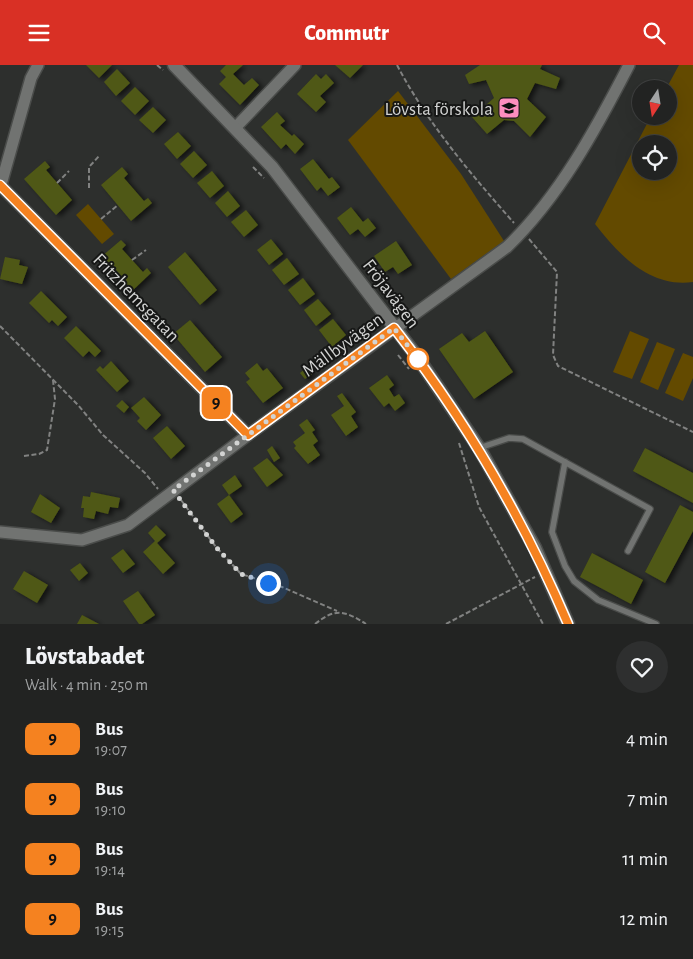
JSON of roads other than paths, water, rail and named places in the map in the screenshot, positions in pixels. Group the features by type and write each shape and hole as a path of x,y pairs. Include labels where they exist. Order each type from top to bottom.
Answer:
{"street":[{"path":"0,186 31,78 38,65"},
{"name":"Fröjavägen","path":"174,65 235,128 301,203 418,359 479,448 546,571 568,624"},
{"path":"235,128 295,65"},
{"name":"Mällbyvägen","path":"0,532 82,540 128,525 163,497 507,247 523,232 553,195 629,65"},
{"name":"Fritzhemsgatan","path":"0,186 248,435"}],"lane":[{"path":"479,448 509,438 523,439 650,509 628,551"},
{"path":"566,462 552,532 565,566 574,581 598,600 656,624"}],"place":[{"name":"Lövsta förskola","path":"509,108"}]}
